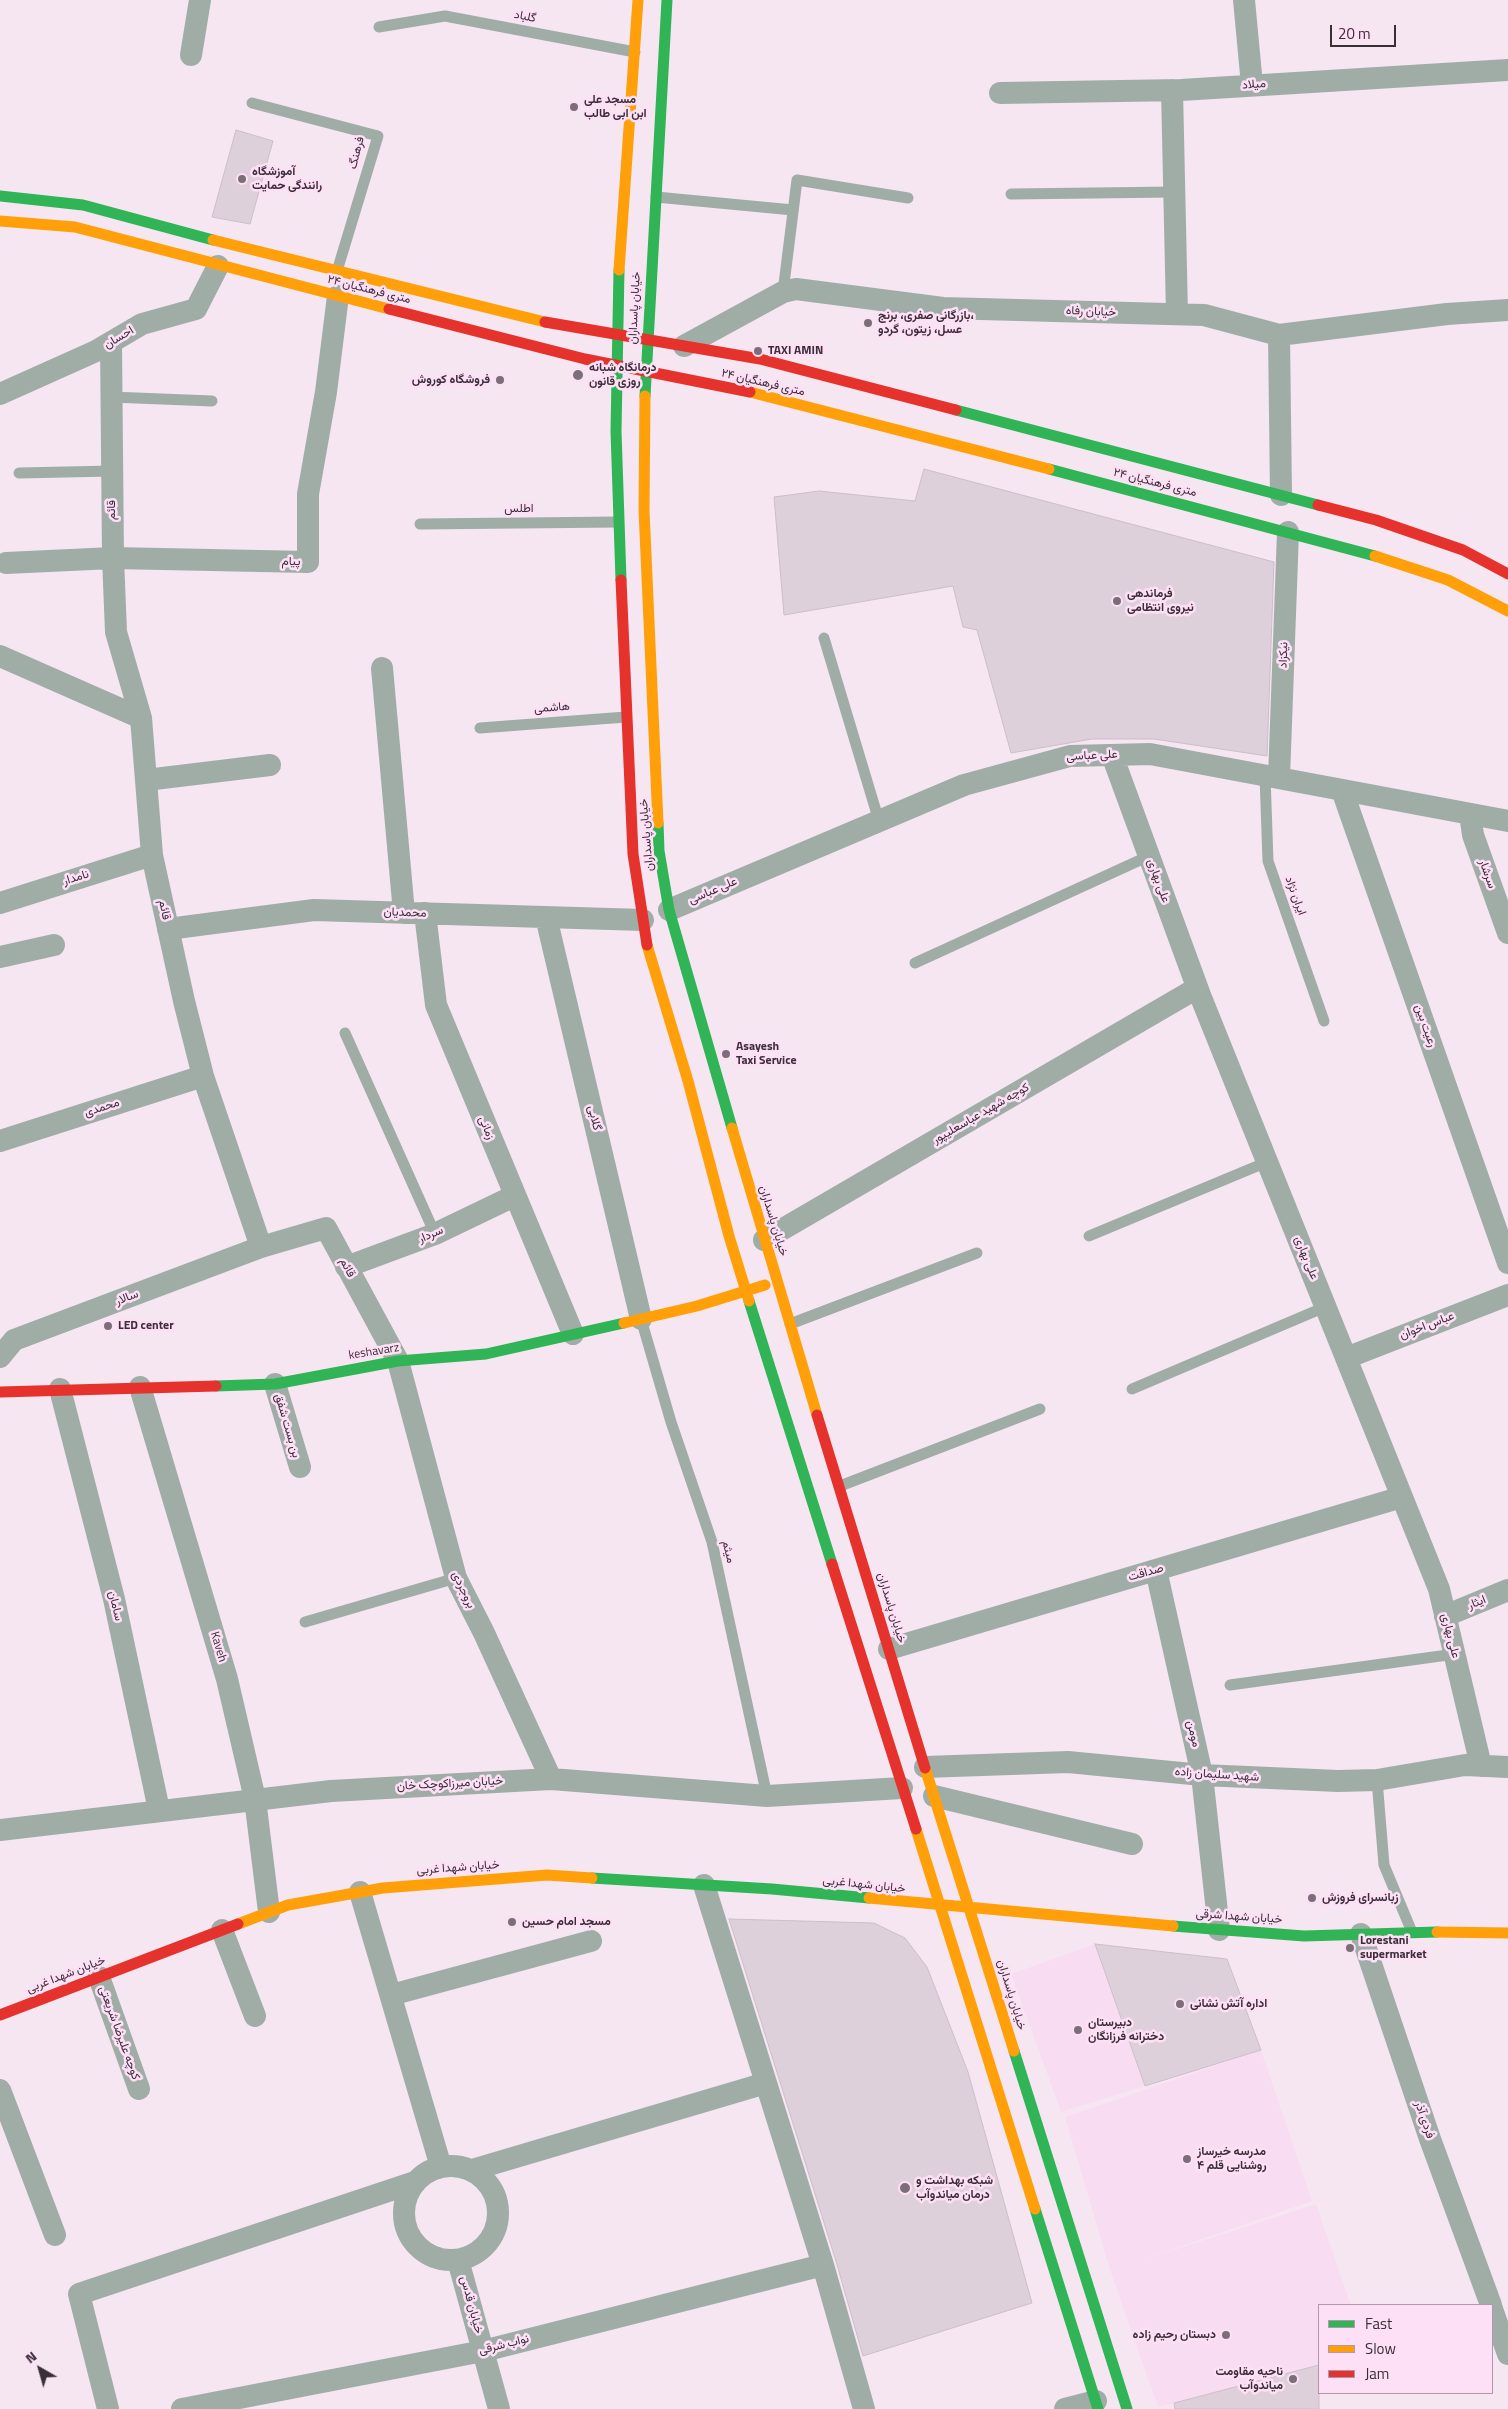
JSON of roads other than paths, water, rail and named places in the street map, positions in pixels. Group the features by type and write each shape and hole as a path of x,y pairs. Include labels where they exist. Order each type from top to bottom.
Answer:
{"main road":[{"name":"خیابان پاسداران","path":"638,0 619,240 616,431 618,522 633,854 646,943 688,1081 729,1236 939,1906"},
{"name":"خیابان پاسداران","path":"667,0 646,372 644,510 659,851 669,910 764,1240 925,1767 1127,2409"},
{"name":"۲۴ متری فرهنگیان","path":"0,196 83,205 534,320 760,359 1376,520 1463,550 1508,574"},
{"name":"۲۴ متری فرهنگیان","path":"0,221 75,227 218,266 618,366 750,392 1363,552 1448,580 1508,611"},
{"name":"keshavarz","path":"0,1392 62,1396 140,1387 275,1384 398,1361 486,1354 697,1306 777,1282"},
{"name":"خیابان شهدا غربی","path":"0,2014 288,1905 383,1888 547,1875 772,1889 970,1908"},
{"path":"939,1906 1097,2405"},
{"name":"خیابان شهدا شرقی","path":"970,1908 1304,1936 1508,1933"}],"street":[{"path":"191,55 200,0"},
{"path":"1244,0 1252,85"},
{"name":"میلاد","path":"1000,93 1172,90 1508,70"},
{"path":"1172,90 1177,314"},
{"name":"احسان","path":"0,394 96,352 142,324 196,309 218,266"},
{"name":"خیابان رفاه","path":"684,346 783,292 796,289 943,308 1204,314 1279,336 1447,314 1508,310"},
{"name":"پیام","path":"6,563 112,558 308,562 308,494 326,392 338,296"},
{"path":"1279,336 1281,494"},
{"name":"قائم","path":"111,343 112,558 116,632 141,718 152,855 203,1076 261,1247 326,1228 398,1361"},
{"name":"نیکزاد","path":"1272,777 1288,532"},
{"path":"0,656 141,718"},
{"name":"زمانی","path":"382,668 415,913 436,1005 573,1334"},
{"name":"علی عباسی","path":"669,910 964,785 1070,756 1150,754 1508,821"},
{"name":"علی بهاری","path":"1112,755 1197,988 1439,1589 1481,1766"},
{"path":"146,780 270,765"},
{"name":"رعیت بین","path":"1342,790 1508,1263"},
{"name":"سرشار","path":"1470,814 1473,835 1508,933"},
{"name":"نامدار","path":"0,903 152,855"},
{"name":"محمدیان","path":"168,929 314,910 643,920"},
{"name":"گلابی","path":"546,917 641,1319"},
{"path":"0,957 54,945"},
{"name":"کوچه شهید عباسعلیپور","path":"764,1240 1197,988"},
{"name":"محمدی","path":"0,1141 203,1076"},
{"name":"سردار","path":"346,1267 435,1234 514,1196"},
{"name":"سالار","path":"0,1357 14,1340 261,1247"},
{"name":"عباس اخوان","path":"1346,1358 1508,1295"},
{"name":"بروجردی","path":"398,1361 456,1578 484,1633 551,1779"},
{"name":"بن بست شفق","path":"275,1384 300,1467"},
{"name":"Kaveh","path":"140,1387 227,1679 254,1799 270,1912"},
{"name":"سامان","path":"62,1396 114,1599 159,1810"},
{"name":"صداقت","path":"889,1649 1402,1497"},
{"name":"مومن","path":"1156,1570 1202,1775 1219,1930"},
{"name":"ایثار","path":"1445,1616 1508,1590"},
{"name":"شهید سلیمان زاده","path":"925,1767 1068,1762 1202,1775 1338,1781 1377,1780 1465,1764 1508,1768"},
{"name":"خیابان میرزاکوچک خان","path":"0,1830 331,1791 551,1779 767,1796 902,1788"},
{"path":"934,1796 1132,1844"},
{"path":"704,1885 823,2265 864,2409"},
{"path":"360,1892 441,2167"},
{"path":"222,1930 255,2016"},
{"name":"فردی آذر","path":"1361,1934 1490,2304"},
{"path":"390,1995 591,1941"},
{"name":"کوچه علیرضا شریعتی","path":"99,1978 139,2089"},
{"path":"472,2170 766,2083"},
{"path":"0,2090 55,2235"},
{"path":"457,2166 472,2170 485,2180 494,2192 499,2207 498,2223 492,2238 482,2250 468,2258 452,2261 437,2258 423,2252 412,2240 405,2226 404,2211 407,2196 415,2182 427,2172 441,2167 457,2166"},
{"path":"108,2409 79,2294 415,2182"},
{"name":"خیابان قدس","path":"458,2260 499,2409"},
{"name":"نواب شرقی","path":"182,2409 483,2351 823,2265"},
{"name":"فردی آذر","path":"1493,2313 1508,2354"},
{"path":"1065,2409 1097,2405"}],"lane":[{"name":"گلباد","path":"380,27 445,16 634,52"},
{"name":"فرهنگ","path":"252,103 378,136 337,271"},
{"path":"783,292 797,180 908,198"},
{"path":"1011,194 1174,192"},
{"path":"655,196 793,210"},
{"path":"111,397 212,401"},
{"path":"19,473 112,471"},
{"name":"اطلس","path":"420,524 618,522"},
{"path":"824,638 879,821"},
{"name":"هاشمی","path":"480,728 626,717"},
{"name":"ایران نژاد","path":"1272,777 1268,861 1324,1020"},
{"path":"914,963 1149,856"},
{"path":"345,1033 435,1234"},
{"path":"1089,1236 1267,1162"},
{"path":"790,1324 977,1253"},
{"path":"1132,1389 1325,1307"},
{"name":"میثم","path":"641,1319 670,1422 712,1542 767,1796"},
{"path":"840,1486 1040,1409"},
{"path":"305,1622 456,1578"},
{"path":"1230,1685 1455,1654"},
{"path":"1377,1780 1384,1865 1412,1933"}],"place":[{"name":"مسجد علی ابن ابی طالب","path":"574,107"},
{"name":"آموزشگاه رانندگی حمایت","path":"242,179"},
{"name":"بازرگانی صفری، برنج، عسل، زیتون، گردو","path":"868,323"},
{"name":"TAXI AMIN","path":"758,351"},
{"name":"درمانگاه شبانه روزی قانون","path":"578,375"},
{"name":"فروشگاه کوروش","path":"500,380"},
{"name":"فرماندهی نیروی انتظامی","path":"1117,601"},
{"name":"Asayesh Taxi Service","path":"726,1054"},
{"name":"LED center","path":"108,1326"},
{"name":"زبانسرای فروزش","path":"1312,1898"},
{"name":"مسجد امام حسین","path":"512,1922"},
{"name":"Lorestani supermarket","path":"1350,1948"},
{"name":"اداره آتش نشانی","path":"1180,2004"},
{"name":"دبیرستان دخترانه فرزانگان","path":"1078,2030"},
{"name":"مدرسه خیرساز روشنایی قلم ۴","path":"1187,2159"},
{"name":"شبکه بهداشت و درمان میاندوآب","path":"905,2188"},
{"name":"دبستان رحیم زاده","path":"1226,2335"},
{"name":"ناحیه مقاومت میاندوآب","path":"1293,2379"}]}
